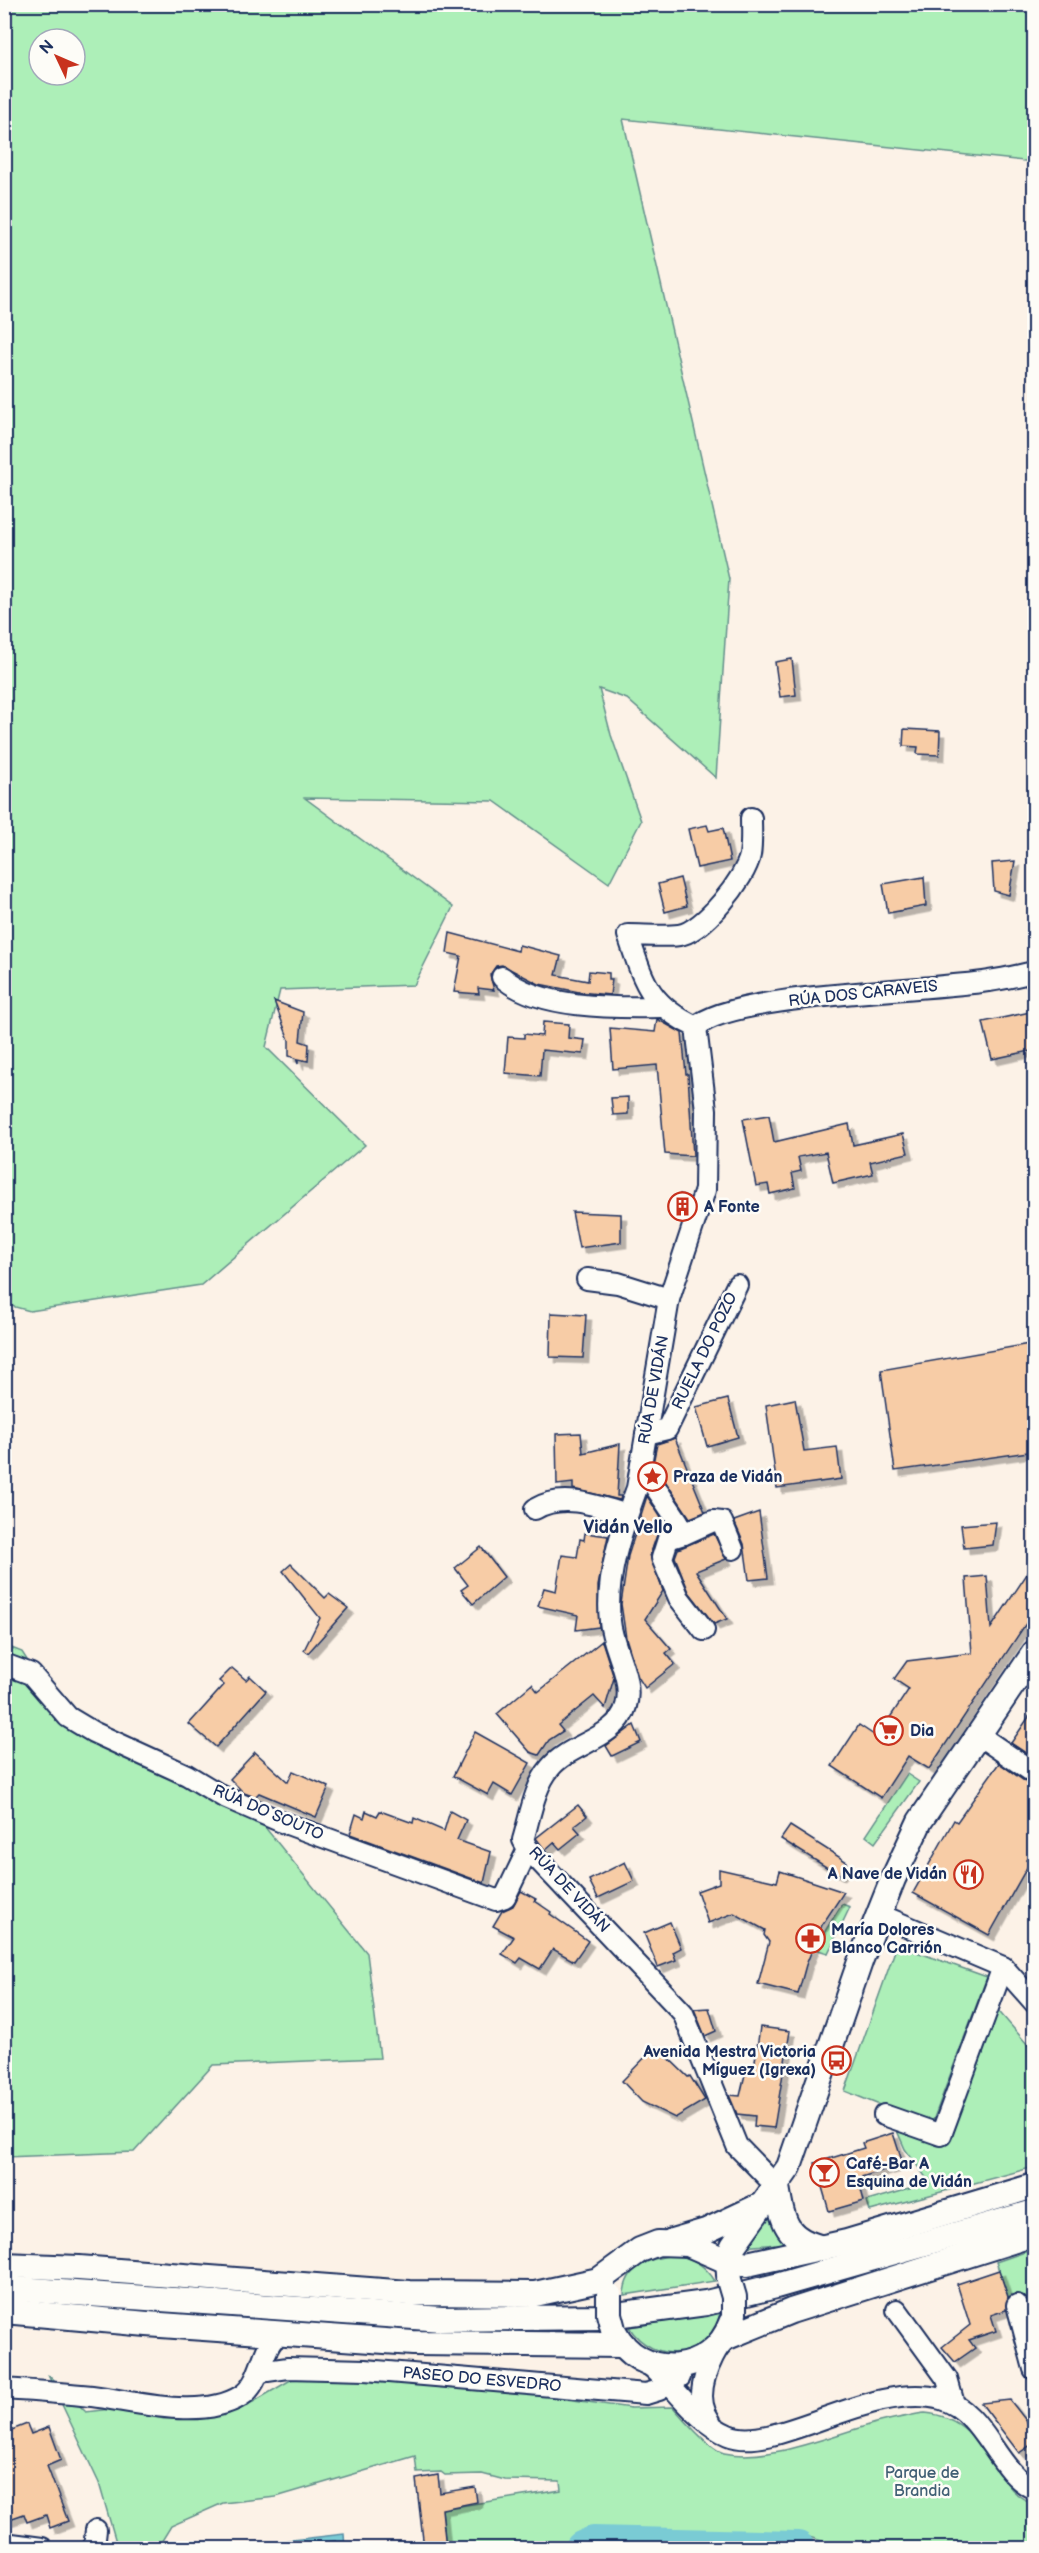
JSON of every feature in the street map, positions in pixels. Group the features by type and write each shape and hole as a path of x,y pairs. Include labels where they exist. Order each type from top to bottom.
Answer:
{"main road":[{"path":"722,2342 734,2314 734,2297 728,2270 736,2240 769,2196 792,2159 824,2061 878,1914 920,1821 977,1734 1035,1653"},
{"path":"728,2270 823,2248 1035,2186"},
{"path":"4,2265 79,2268 399,2293 512,2295 548,2292 590,2284 647,2247 706,2231 769,2196"},
{"path":"769,2196 791,2233 804,2243 823,2248"},
{"path":"4,2288 442,2319 585,2318 665,2309 725,2299 802,2280 1035,2210"},
{"path":"628,2259 615,2278 609,2295 609,2314 618,2337 646,2362 668,2368 694,2363 741,2329 1035,2234"},
{"path":"666,2242 688,2244 705,2252 728,2270"},
{"path":"4,2311 282,2334 484,2345 618,2337"}],"street":[{"path":"661,1007 646,982 628,935 681,935 696,928 728,896 742,874 750,856 752,818"},
{"name":"RÚA DOS CARAVEIS","path":"696,1027 703,1020 720,1013 779,1002 989,981 1035,972"},
{"path":"502,977 513,987 537,996 579,1004 661,1007 696,1027"},
{"name":"RÚA DE VIDÁN","path":"696,1027 706,1110 705,1190 669,1299 637,1488 627,1515 613,1570 609,1620 627,1689 627,1704 614,1726 550,1767 538,1789 524,1840 528,1849 683,2013 737,2146 769,2196"},
{"path":"587,1279 618,1282 669,1299"},
{"name":"RUELA DO POZO","path":"646,1434 667,1429 737,1286"},
{"path":"641,1466 678,1521 684,1534"},
{"path":"535,1509 561,1500 598,1506 627,1515"},
{"path":"704,1630 680,1598 662,1558 668,1539 713,1521 722,1522 733,1549"},
{"name":"RÚA DO SOUTO","path":"4,1664 31,1674 68,1717 93,1732 187,1775 222,1796 292,1826 496,1900 506,1897 528,1849"},
{"path":"977,1734 1035,1773"},
{"path":"878,1914 1003,1967 1035,2002"},
{"path":"885,2115 941,2135 1003,1967"},
{"path":"1017,2305 1033,2356"},
{"path":"897,2310 947,2379 954,2404"},
{"path":"4,2389 92,2396 182,2408 238,2398 252,2388 271,2340 282,2334"},
{"path":"713,2426 705,2415 701,2397 706,2372 722,2342"},
{"path":"646,2362 671,2383 713,2426 731,2436 753,2439 892,2397 927,2396 954,2404 973,2420 1017,2477 1035,2489"},
{"name":"PASEO DO ESVEDRO","path":"260,2372 288,2368 365,2370 646,2394 671,2383 694,2363"},
{"path":"4,2543 42,2548"}],"green space":[{"path":"4,5 1034,5 1034,162 623,119 729,579 716,778 627,699 599,689 611,735 641,821 609,883 494,801 305,798 453,907 414,985 280,990 266,1047 365,1145 201,1285 30,1311 4,1304"},
{"path":"4,1645 22,1652 71,1729 260,1821 367,1953 380,2058 213,2065 134,2152 5,2157"},
{"path":"907,1774 919,1782 875,1843 866,1836"},
{"path":"842,1904 850,1907 828,1953 818,1950 822,1936"},
{"path":"897,1945 987,1977 931,2126 845,2091"},
{"path":"995,2007 1034,2052 1034,2167 870,2211 867,2201 930,2183 905,2149 895,2126 943,2145"},
{"path":"772,2214 787,2243 743,2247"},
{"path":"1034,2249 1034,2341 1012,2308 996,2262"},
{"path":"675,2255 698,2263 715,2281 624,2295 629,2277 640,2265 657,2258"},
{"path":"720,2313 714,2329 705,2340 694,2348 680,2352 666,2352 652,2348 639,2340 629,2327"},
{"name":"Parque de Brandia","path":"48,2375 86,2412 118,2408 164,2419 204,2418 253,2402 294,2378 370,2376 464,2385 631,2408 673,2407 697,2433 718,2451 744,2455 788,2449 878,2423 925,2413 947,2418 964,2428 977,2441 1009,2486 1020,2497 1034,2503 1034,2548 844,2548 809,2537 594,2535 572,2548 446,2548 442,2509 561,2490 560,2481 505,2480 482,2474 417,2473 415,2456 276,2497 223,2503 171,2526 160,2544 152,2548 116,2548 99,2483"}],"water":[{"path":"344,2534 345,2548 248,2548 247,2545"}],"building":[{"path":"792,659 796,695 780,697 775,662"},
{"path":"904,729 940,731 939,755 917,754 918,747 903,746"},
{"path":"707,825 709,831 723,828 730,861 697,868 688,829"},
{"path":"1015,861 1009,895 994,891 992,863"},
{"path":"924,877 926,906 888,913 883,884"},
{"path":"680,878 687,906 665,912 658,884"},
{"path":"450,933 518,951 519,945 561,956 556,975 588,981 589,971 609,973 609,979 612,979 610,995 539,984 502,965 496,966 490,975 494,990 478,988 479,994 454,992 461,956 447,953"},
{"path":"274,1001 303,1012 300,1041 309,1044 308,1061 298,1059 298,1064 296,1058 289,1056 289,1040"},
{"path":"1035,1011 1035,1050 992,1059 983,1022"},
{"path":"657,1019 682,1033 686,1074 688,1074 693,1156 665,1154 657,1065 613,1069 610,1028 655,1032"},
{"path":"543,1022 569,1024 568,1038 585,1040 583,1054 542,1050 540,1076 505,1073 508,1037 524,1038 524,1034 542,1036"},
{"path":"628,1097 628,1114 613,1115 611,1098"},
{"path":"769,1115 774,1142 849,1124 853,1145 903,1134 908,1153 870,1162 873,1174 833,1183 826,1152 798,1157 801,1171 792,1173 795,1188 770,1194 768,1184 756,1186 743,1119"},
{"name":"A Fonte","path":"680,1194 690,1198 683,1219 671,1215"},
{"path":"572,1212 621,1214 621,1242 579,1248"},
{"path":"551,1313 586,1315 583,1358 550,1357"},
{"path":"1035,1343 1035,1451 895,1471 881,1370"},
{"path":"728,1399 738,1437 707,1446 696,1407"},
{"path":"795,1399 804,1451 837,1447 841,1479 777,1488 766,1405"},
{"path":"581,1433 583,1453 620,1444 617,1496 621,1496 620,1500 573,1489 573,1483 557,1485 556,1434"},
{"path":"675,1438 705,1512 690,1518 653,1463 657,1444"},
{"path":"647,1496 667,1527 657,1535 650,1555 663,1591 645,1619 671,1649 666,1653 675,1664 645,1688 638,1677 626,1638 621,1604 628,1556"},
{"path":"759,1512 768,1578 749,1580 744,1544 734,1521"},
{"path":"996,1522 993,1545 964,1548 961,1525"},
{"path":"585,1533 608,1536 598,1586 599,1627 576,1630 578,1615 538,1606 544,1588 556,1591 562,1555 577,1557 580,1539 584,1540"},
{"path":"714,1534 726,1559 696,1571 727,1619 714,1624 689,1592 675,1557 678,1549"},
{"path":"481,1547 504,1577 473,1604 461,1590 468,1585 455,1568"},
{"path":"1035,1562 1035,1610 929,1769 908,1756 881,1798 832,1766 859,1725 877,1737 909,1689 894,1679 907,1661 972,1653 966,1578 987,1576 991,1628"},
{"path":"291,1564 325,1598 329,1594 348,1608 308,1653 304,1650 320,1618 283,1571"},
{"path":"602,1641 614,1678 605,1708 594,1696 558,1725 563,1731 549,1740 539,1755 530,1752 497,1714 532,1684 538,1692"},
{"path":"232,1668 246,1680 250,1676 266,1691 216,1747 189,1724 224,1685 219,1681"},
{"path":"1035,1708 1035,1759 1011,1743"},
{"path":"634,1725 641,1742 612,1756 606,1746"},
{"path":"475,1732 530,1763 512,1795 494,1784 488,1795 453,1776"},
{"path":"255,1752 288,1782 293,1771 329,1787 316,1817 259,1793 255,1797 244,1793 230,1779"},
{"path":"999,1763 1027,1783 1035,1785 1035,1850 1026,1860 1030,1862 989,1935 913,1893 954,1820 957,1822"},
{"path":"578,1805 587,1816 574,1826 580,1833 560,1849 554,1842 545,1850 536,1838"},
{"path":"366,1811 377,1816 380,1811 413,1823 414,1818 444,1831 450,1811 466,1820 457,1840 491,1852 484,1883 350,1834 356,1814 364,1818"},
{"path":"790,1826 847,1862 839,1875 781,1839"},
{"path":"625,1862 634,1881 598,1898 589,1880"},
{"path":"719,1869 777,1882 780,1871 844,1892 822,1925 806,1965 798,1994 758,1984 769,1942 764,1935 765,1930 734,1913 708,1923 697,1891 719,1883"},
{"path":"521,1891 536,1899 535,1901 551,1912 550,1914 588,1941 574,1961 553,1949 540,1969 521,1958 517,1963 502,1954 514,1937 493,1926 502,1911 513,1906"},
{"path":"670,1922 681,1948 673,1952 676,1960 658,1967 644,1933"},
{"path":"709,2008 716,2031 705,2036 694,2009"},
{"path":"760,2027 790,2031 774,2128 754,2126 755,2116 737,2114 729,2095 740,2096 746,2070 754,2068"},
{"path":"656,2046 688,2077 690,2076 705,2100 675,2118 642,2102 622,2081"},
{"path":"893,2133 903,2164 858,2178 864,2201 829,2211 815,2163 864,2148 862,2143"},
{"path":"999,2270 1008,2297 1006,2310 991,2315 996,2331 969,2340 975,2348 955,2362 942,2347 970,2325 957,2284"},
{"path":"1010,2400 1035,2432 1035,2442 1019,2453 981,2403"},
{"path":"27,2424 31,2434 49,2427 61,2460 47,2466 68,2521 50,2528 46,2515 27,2522 24,2514 4,2521 4,2433"},
{"path":"438,2475 440,2493 475,2487 477,2502 442,2509 446,2548 424,2548 416,2479"}],"waterway":[{"path":"582,2548 593,2543 798,2548"}],"place":[{"name":"A Fonte","path":"683,1207"},
{"name":"Praza de Vidán","path":"652,1477"},
{"name":"Dia","path":"889,1731"},
{"name":"A Nave de Vidán","path":"968,1874"},
{"name":"María Dolores Blanco Carrión","path":"810,1939"},
{"name":"Avenida Mestra Victoria Míguez (Igrexa)","path":"837,2061"},
{"name":"Café-Bar A Esquina de Vidán","path":"825,2173"}],"district":[{"name":"Vidán Vello","path":"628,1527"}]}
